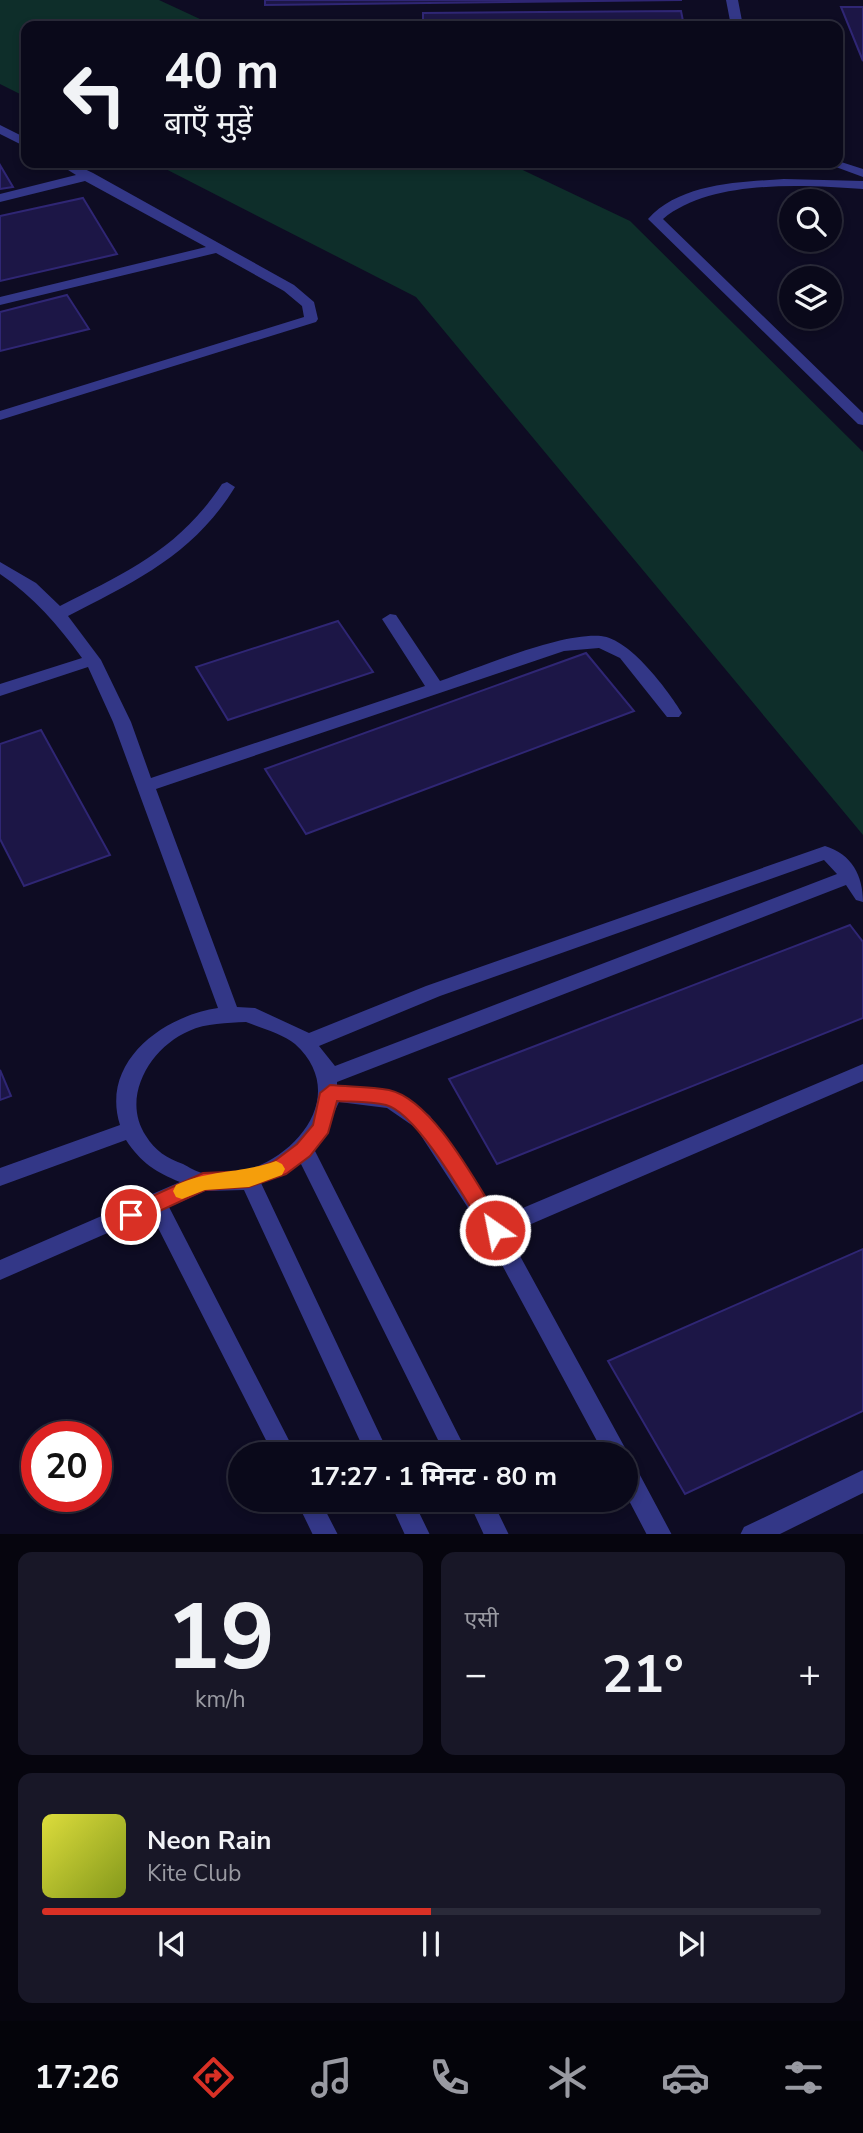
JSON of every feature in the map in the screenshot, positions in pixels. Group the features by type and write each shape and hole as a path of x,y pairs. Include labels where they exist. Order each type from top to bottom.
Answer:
{"lane":[{"path":"732,0 736,21"},
{"path":"0,129 21,140"},
{"path":"843,167 863,173"},
{"path":"0,416 311,319 309,305 289,288 73,168"},
{"path":"0,198 88,176"},
{"path":"863,185 789,183 729,189 678,202 662,210 655,219 863,421"},
{"path":"0,301 219,248"},
{"path":"58,614 142,569 198,530 216,510 227,487"},
{"path":"0,567 30,587 58,614 93,660 122,722 230,1014"},
{"path":"390,619 436,689"},
{"path":"146,786 563,646 601,642 626,654 673,713"},
{"path":"0,690 93,660"},
{"path":"308,1042 433,991 822,854 833,855 863,895"},
{"path":"329,1085 848,877"},
{"path":"0,1270 203,1182 249,1179 279,1168 304,1150 321,1128 329,1085 320,1056 301,1034 276,1021 248,1014 230,1014 189,1022 163,1036 142,1056 129,1080 125,1105 131,1130 141,1149 158,1164 203,1182"},
{"path":"495,1230 863,1072"},
{"path":"329,1085 389,1098 409,1107 439,1144 495,1230 610,1442"},
{"path":"0,1177 131,1130"},
{"path":"304,1150 451,1442"},
{"path":"249,1179 372,1442"},
{"path":"156,1203 279,1442"},
{"path":"754,1534 863,1481"},
{"path":"638,1494 659,1534"},
{"path":"314,1512 325,1534"},
{"path":"407,1512 418,1534"},
{"path":"486,1512 497,1534"}],"green space":[{"path":"0,0 159,0 204,21 21,21 21,94 0,84"},
{"path":"164,168 519,168 630,221 863,452 863,835 416,297"}],"building":[{"path":"265,0 682,0 265,5"},
{"path":"841,7 863,7 863,61"},
{"path":"681,11 683,21 423,21 423,13"},
{"path":"0,165 13,187 0,189"},
{"path":"83,198 117,254 0,281 0,216"},
{"path":"67,295 89,329 0,351 0,312"},
{"path":"338,621 373,672 228,720 196,667"},
{"path":"586,653 634,711 306,834 265,769"},
{"path":"41,730 110,855 24,886 0,839 0,744"},
{"path":"850,925 863,942 863,1018 497,1164 449,1079"},
{"path":"0,1070 11,1096 0,1100"},
{"path":"863,1249 863,1411 685,1494 608,1361"}],"slow traffic":[{"path":"182,1191 203,1182 249,1179 276,1169"}],"route":[{"path":"131,1215 203,1182 249,1179 279,1168 304,1150 321,1128 330,1102 330,1093 389,1098 409,1107 439,1144 495,1230"}]}
